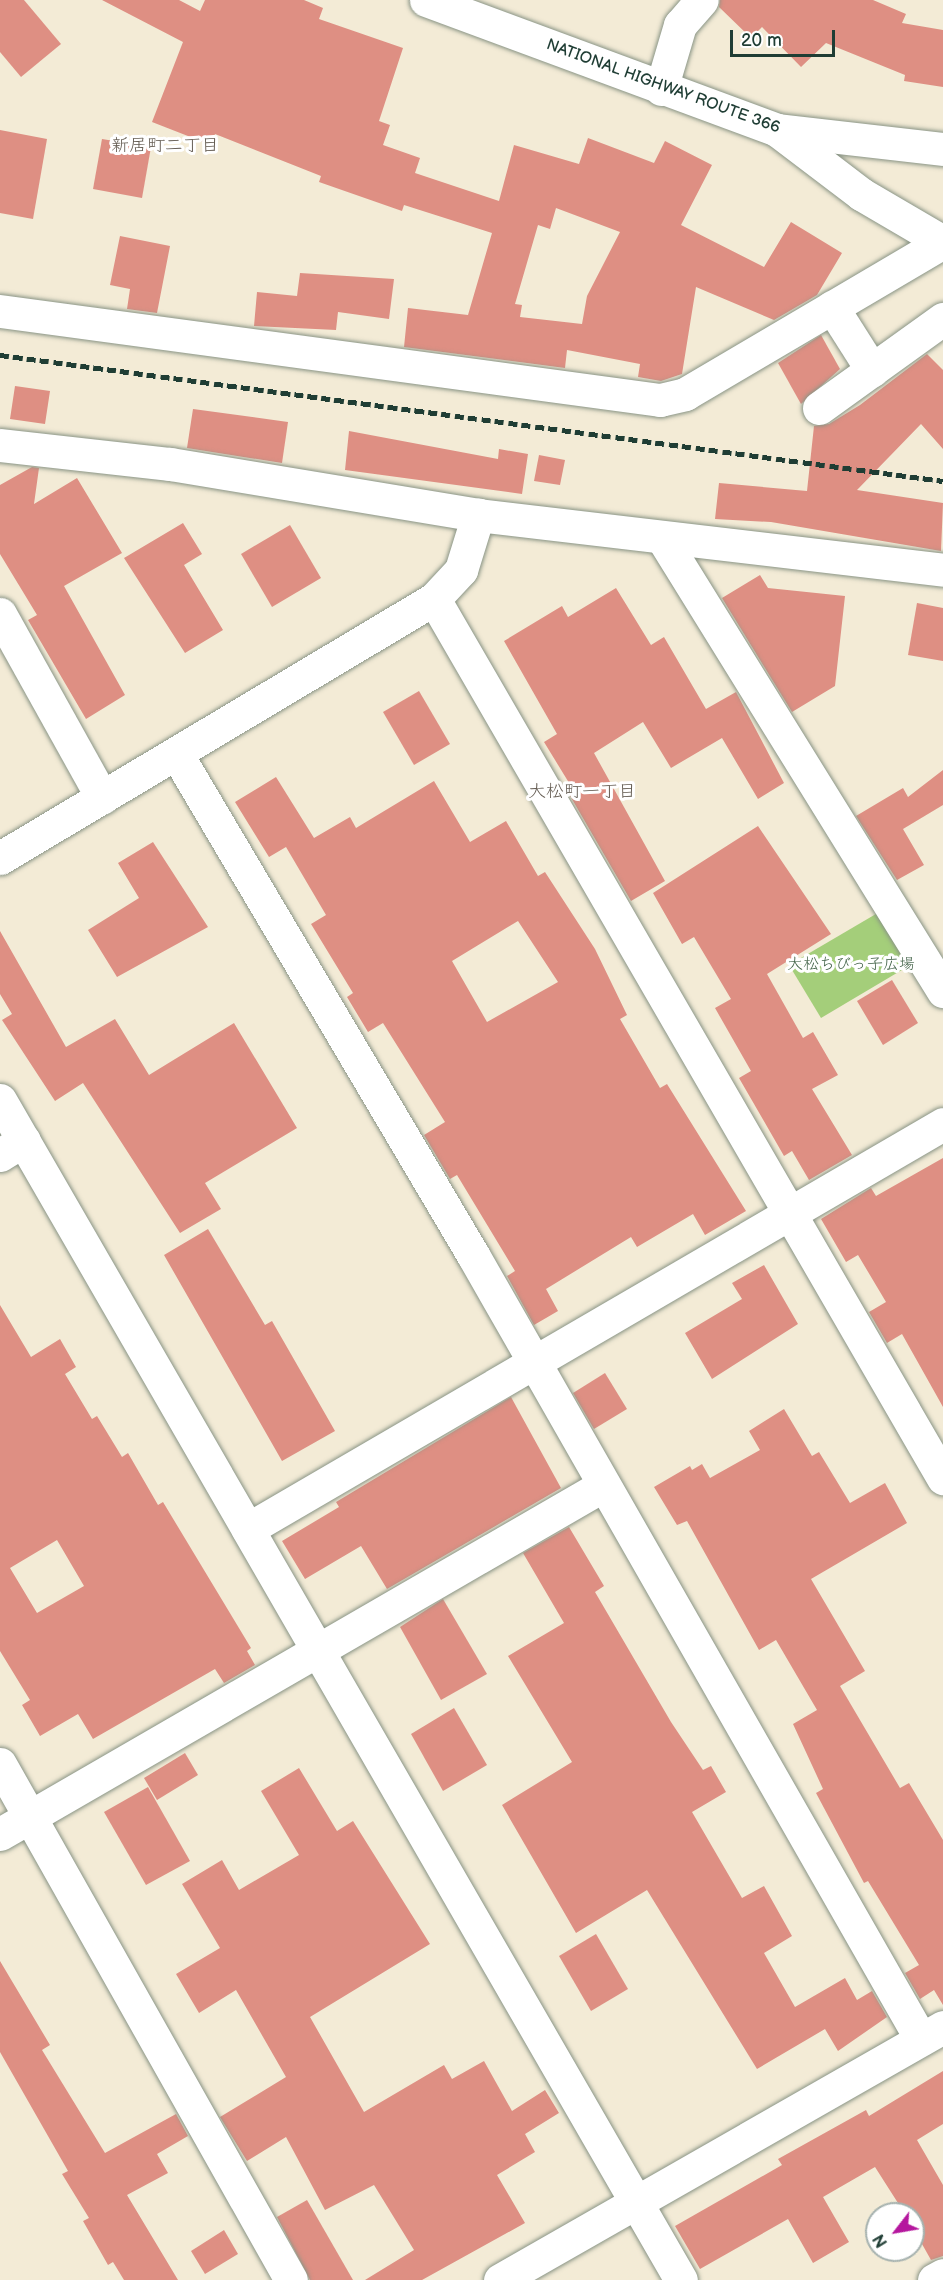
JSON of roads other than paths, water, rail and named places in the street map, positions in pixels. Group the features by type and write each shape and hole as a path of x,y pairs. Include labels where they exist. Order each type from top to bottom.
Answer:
{"main road":[{"name":"NATIONAL HIGHWAY ROUTE 366","path":"426,0 777,130 943,149"},
{"path":"662,89 680,25 702,0"},
{"path":"0,311 660,400 685,394 943,242 861,194 777,130"},
{"path":"832,307 872,370"},
{"path":"819,408 943,319"},
{"path":"0,445 170,464 478,515 663,539 703,537 943,570"},
{"path":"0,858 434,599 461,570 478,515"},
{"path":"663,539 943,991"},
{"path":"434,599 943,1478"},
{"path":"0,614 102,797"},
{"path":"176,753 602,1486 932,2033 638,2205 500,2280"},
{"path":"0,1100 12,1148 248,1528 681,2280"},
{"path":"248,1528 943,1124"},
{"path":"0,1834 602,1486"},
{"path":"0,1764 291,2280"},
{"path":"934,2280 943,2275"}],"railway":[{"path":"0,355 943,481"}],"district":[{"name":"新居町二丁目","path":"165,146"},
{"name":"大松町一丁目","path":"582,792"}],"park label":[{"name":"大松ちびっ子広場","path":"851,965"}]}
